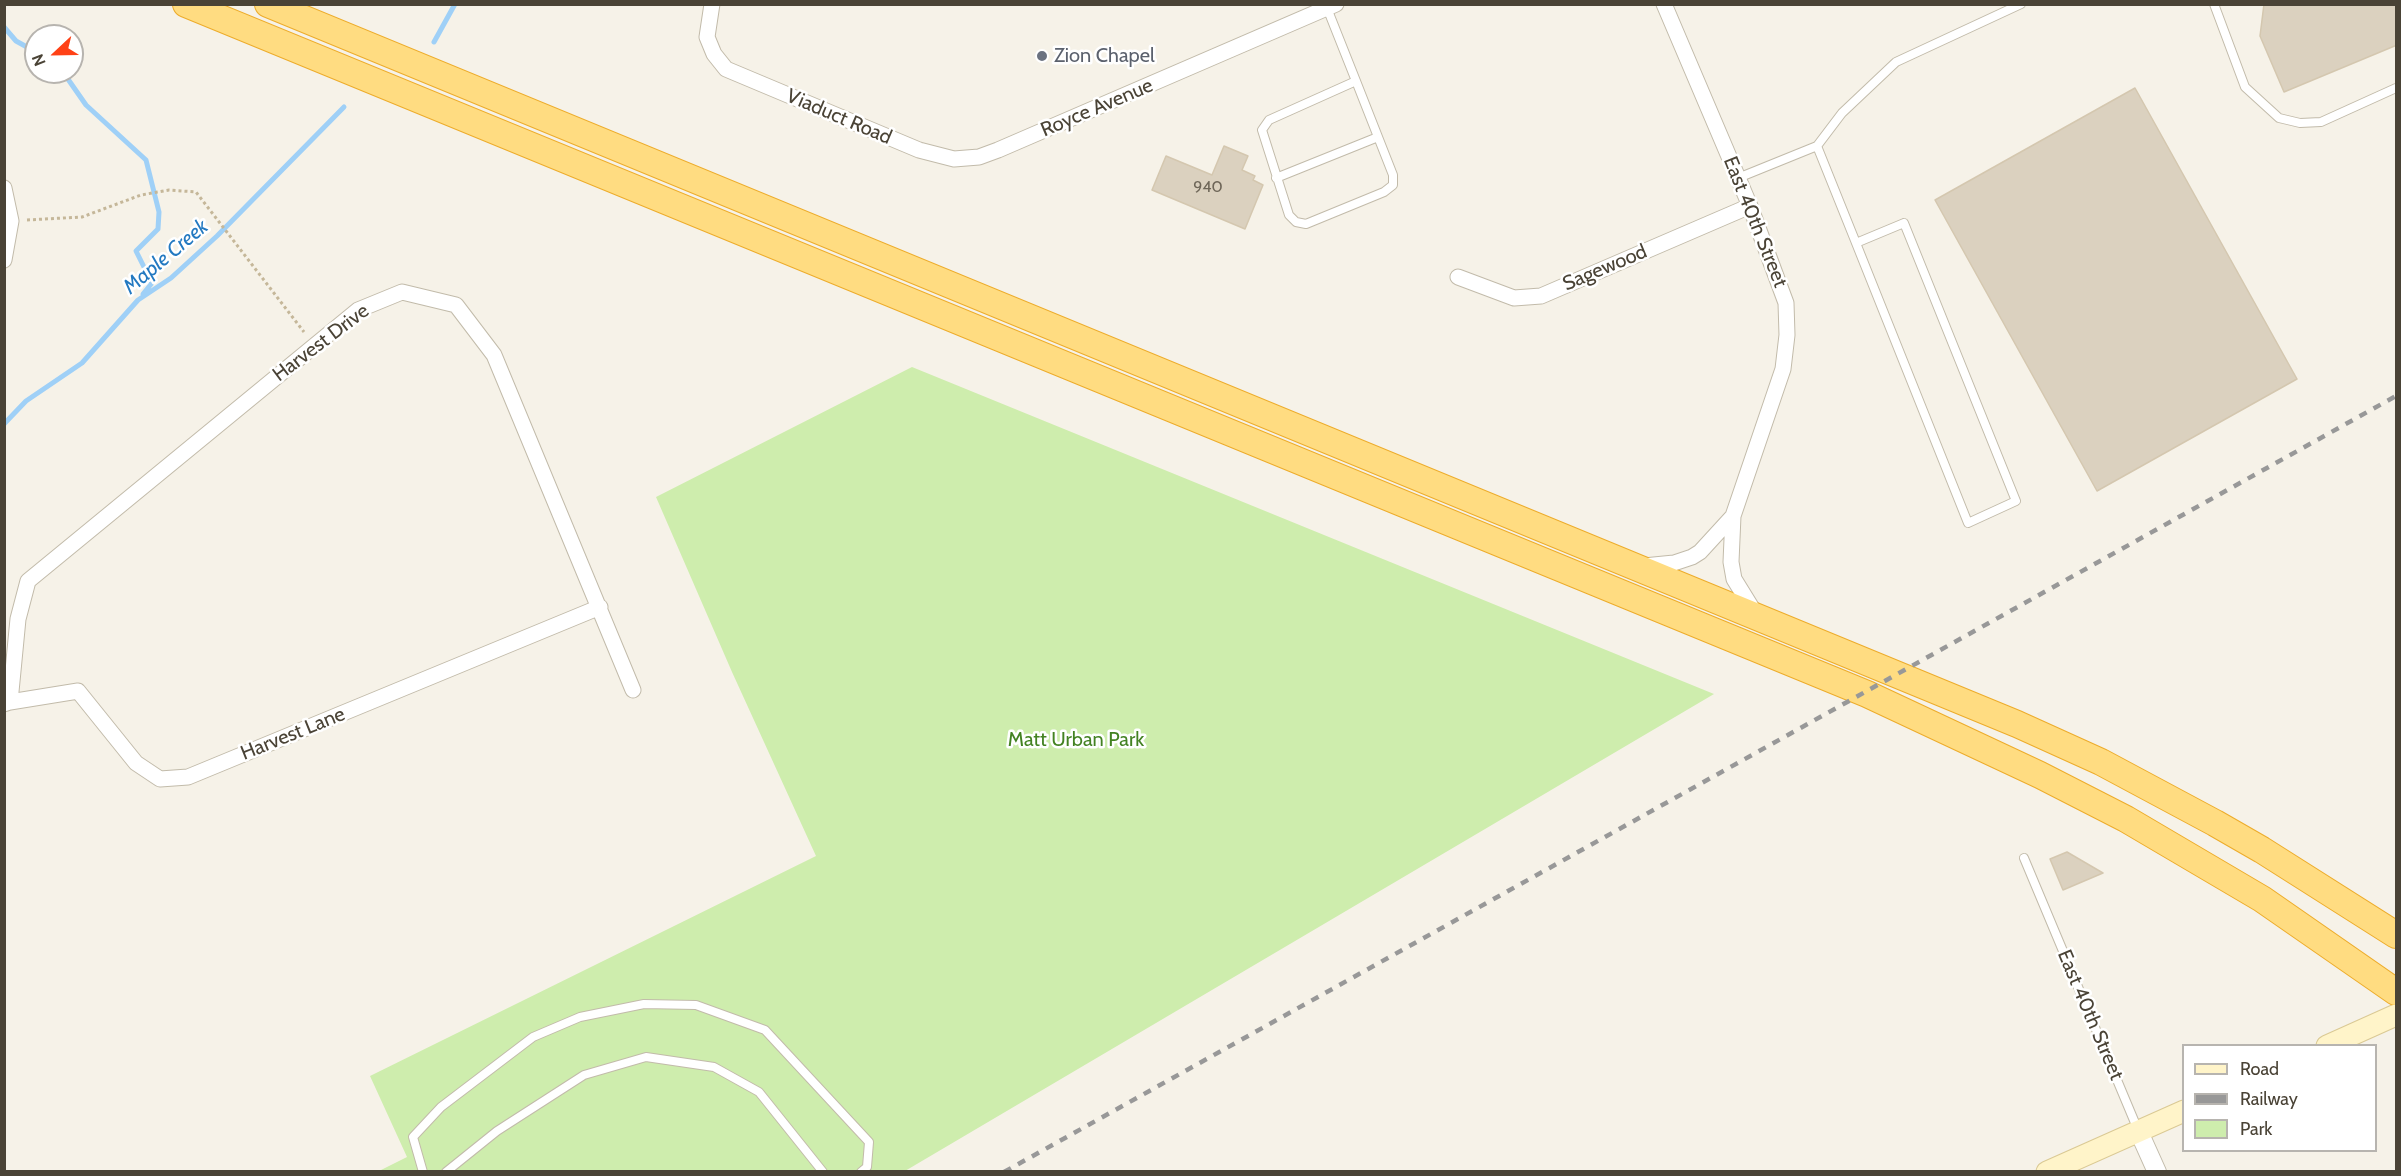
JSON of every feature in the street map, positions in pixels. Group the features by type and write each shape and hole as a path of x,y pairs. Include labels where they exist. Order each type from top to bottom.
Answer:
{"highway":[{"path":"186,4 1867,694 2040,775 2126,819 2262,899 2397,992"},
{"path":"268,4 1757,615 2017,724 2101,762 2262,850 2397,935"}],"main road":[{"path":"2332,1044 2397,1015"},
{"path":"2047,1172 2182,1112"}],"street":[{"name":"Viaduct Road","path":"711,4 707,37 714,54 726,69 919,150 954,159"},
{"name":"East 40th Street","path":"1664,4 1750,206 1786,303 1787,335 1778,387 1733,516"},
{"name":"Royce Avenue","path":"954,159 979,157 998,150 1332,6"},
{"path":"4,188 11,220 4,260"},
{"name":"Sagewood","path":"1458,277 1514,298 1541,296 1750,206"},
{"name":"Harvest Drive","path":"7,703 10,640 28,580 358,310 402,292 456,305 494,355 633,690"},
{"path":"1638,567 1674,563 1692,557 1700,552 1733,516"},
{"path":"1733,516 1731,562 1734,579 1744,599 1757,615"},
{"name":"Harvest Lane","path":"7,703 78,691 136,763 160,779 188,777 600,607"},
{"name":"East 40th Street","path":"2139,1132 2157,1172"}],"lane":[{"path":"1738,178 1817,146 1842,113 1896,62 2021,4"},
{"path":"2214,4 2245,87 2279,118 2300,123 2321,122 2397,88"},
{"path":"1332,6 1356,81 1393,175 1393,185 1384,192 1306,224 1296,222 1289,215 1262,130 1269,120 1356,81"},
{"path":"1276,178 1378,137"},
{"path":"1817,146 1968,523 2016,501 1904,223 1856,243"},
{"name":"East 40th Street","path":"2024,858 2139,1132"},
{"path":"423,1172 413,1137 441,1107 496,1065 533,1037 580,1017 644,1004 696,1005 765,1030 868,1142 867,1167 861,1172"},
{"path":"446,1172 497,1131 584,1076 646,1057 714,1067 759,1092 823,1172"}],"path":[{"path":"11,220 82,217 141,195 169,190 196,192 314,345"}],"green space":[{"name":"Matt Urban Park","path":"912,367 1714,694 905,1171 379,1171 407,1157 370,1076 816,856 732,672 656,497"}],"building":[{"path":"2264,4 2397,4 2397,45 2284,92 2260,36"},
{"path":"2135,88 2297,379 2097,491 1935,200"},
{"path":"1224,146 1248,156 1242,170 1255,176 1253,180 1263,185 1245,229 1152,190 1166,156 1212,175"},
{"path":"2067,852 2103,873 2063,890 2050,859"}],"waterway":[{"name":"Maple Creek","path":"434,42 455,4"},
{"path":"4,27 16,41 24,45"},
{"path":"71,84 86,105 146,160 159,212 158,229 136,251 152,283 143,294"},
{"name":"Maple Creek","path":"4,424 26,401 82,363 138,300 171,278 217,236 344,107"}],"railway":[{"path":"1004,1172 2396,396"}],"place":[{"name":"Zion Chapel","path":"1042,56"}]}
